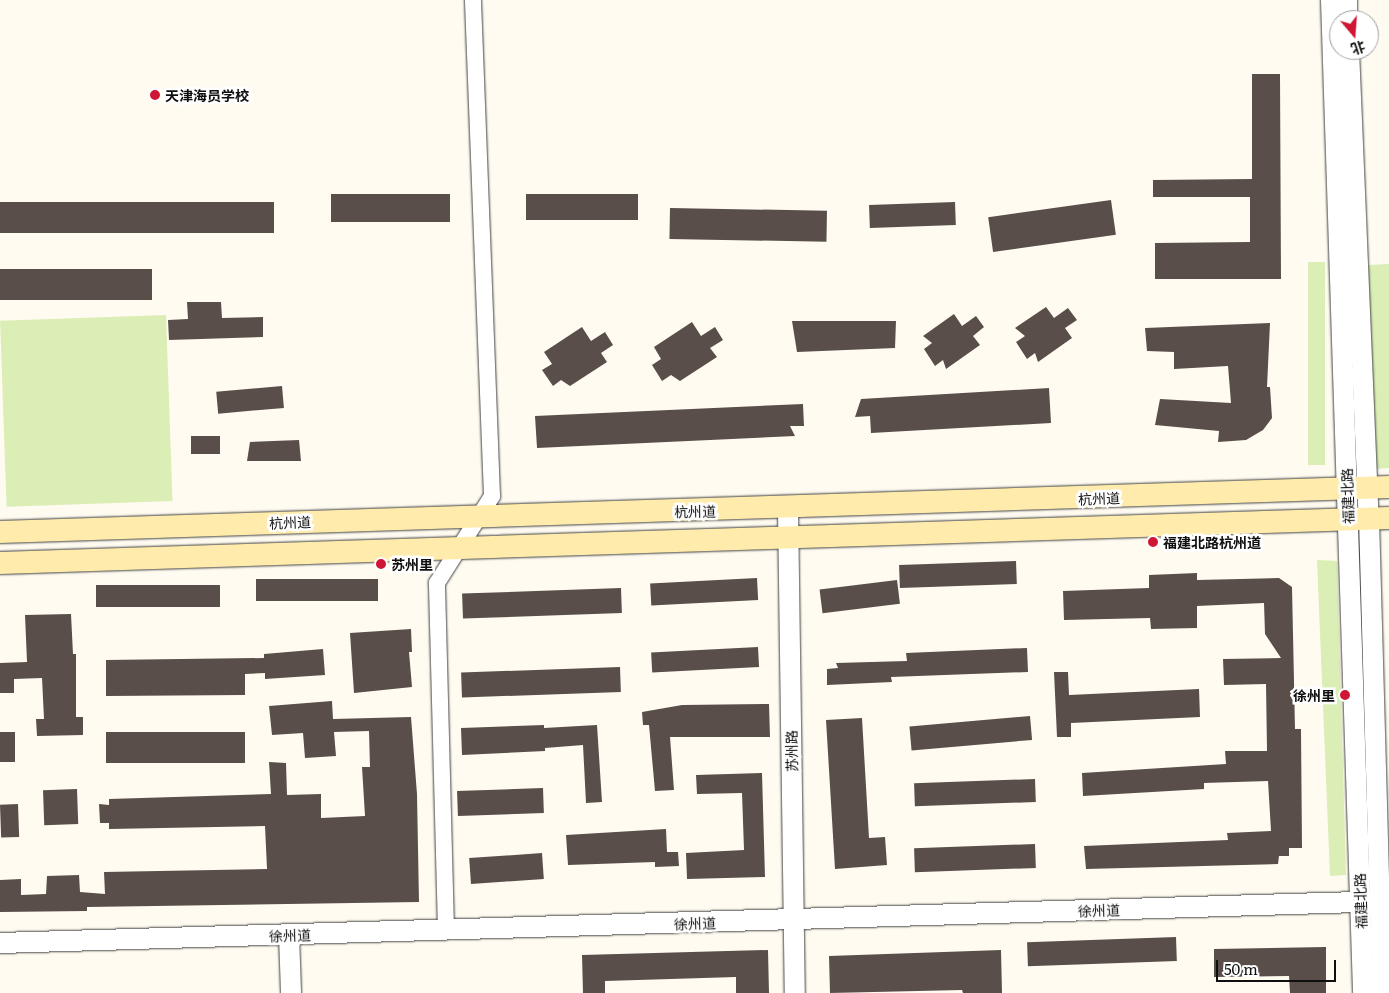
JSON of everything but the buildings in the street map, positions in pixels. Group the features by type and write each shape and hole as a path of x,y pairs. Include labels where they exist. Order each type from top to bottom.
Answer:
{"main road":[{"name":"杭州道","path":"0,532 479,515 788,509 1368,488"},
{"name":"杭州道","path":"0,563 788,536 1369,519"}],"street":[{"path":"446,930 437,583 492,496 473,0"},
{"name":"福建北路","path":"1331,0 1368,488"},
{"name":"福建北路","path":"1349,60 1368,488 1376,901 1382,993"},
{"name":"苏州路","path":"788,509 795,993"},
{"name":"福建北路","path":"1363,993 1376,901"},
{"name":"徐州道","path":"0,943 1376,901"},
{"path":"289,935 291,993"}],"green space":[{"path":"1308,262 1325,262 1325,465 1308,465"},
{"path":"1389,264 1389,468 1374,469 1368,265"},
{"path":"166,315 172,501 7,507 0,321"},
{"path":"1317,560 1337,561 1346,875 1330,876"}],"place":[{"name":"天津海员学校","path":"155,95"},
{"name":"福建北路杭州道","path":"1153,542"},
{"name":"苏州里","path":"381,564"},
{"name":"徐州里","path":"1345,695"}]}
